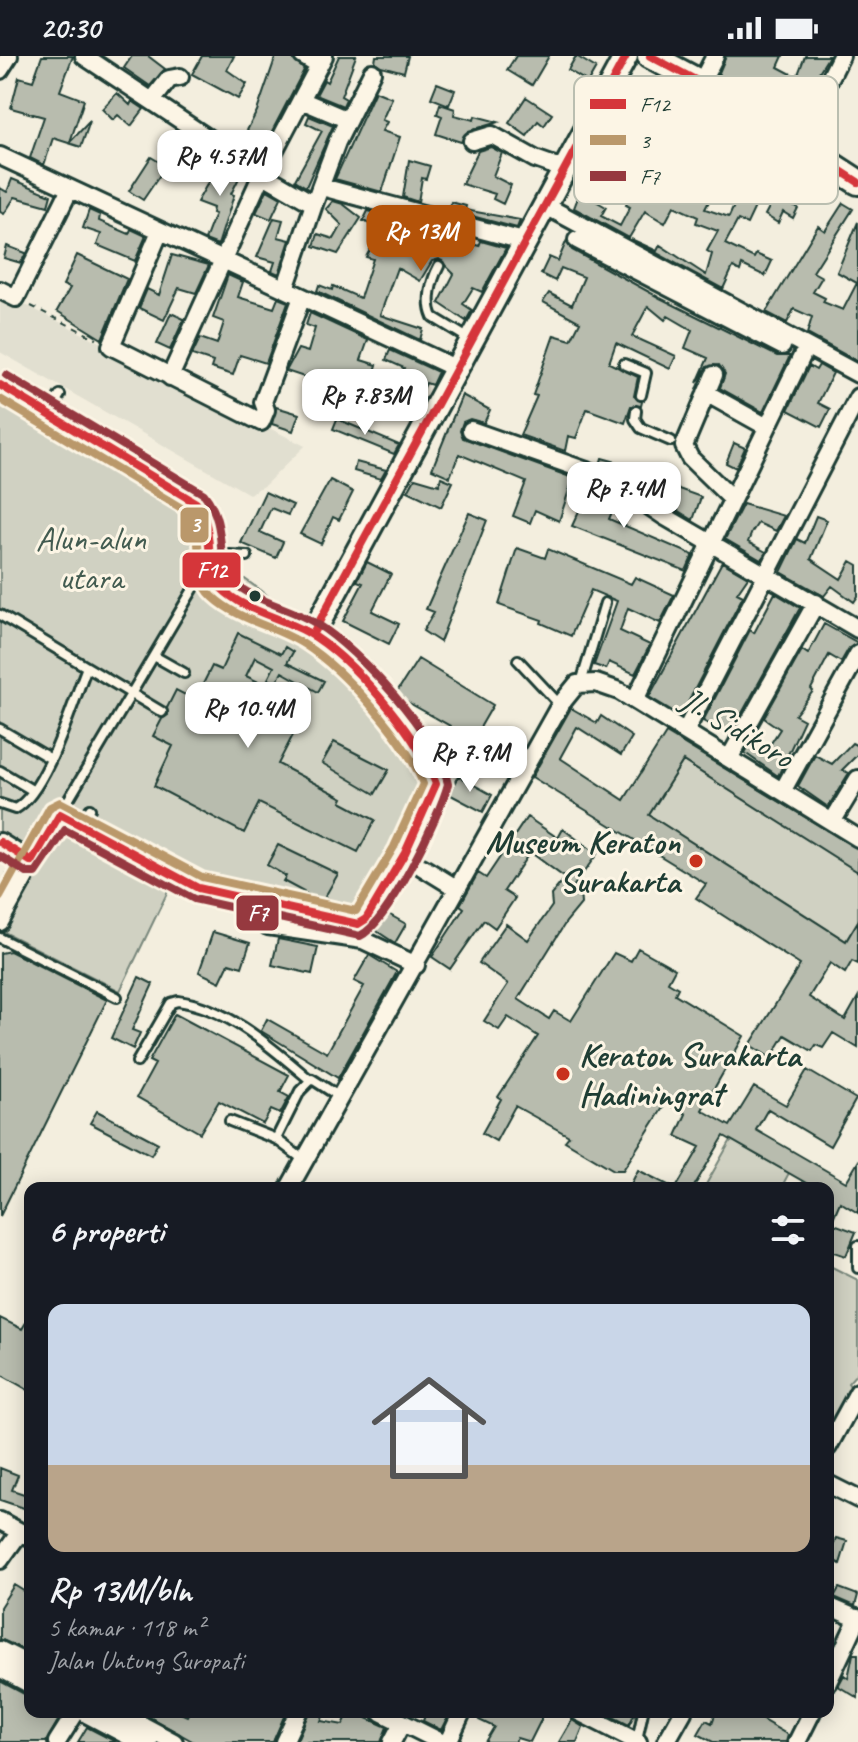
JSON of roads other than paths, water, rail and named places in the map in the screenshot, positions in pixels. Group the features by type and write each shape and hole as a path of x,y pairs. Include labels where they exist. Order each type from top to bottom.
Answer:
{"main road":[{"path":"650,56 688,76"},
{"path":"838,169 858,182"}],"street":[{"path":"0,70 9,56"},
{"path":"84,56 262,174 314,204"},
{"path":"170,377 262,174 322,61 303,56"},
{"path":"615,76 626,56"},
{"path":"705,76 715,56"},
{"path":"831,76 841,56"},
{"path":"285,289 314,204 348,120 372,72"},
{"path":"152,101 169,79 180,77"},
{"path":"301,100 348,120"},
{"path":"472,141 492,135 535,159 566,170"},
{"path":"312,635 574,155"},
{"path":"0,156 457,369"},
{"path":"322,187 527,242"},
{"path":"0,290 16,298 70,189"},
{"path":"546,206 858,374"},
{"path":"160,231 111,346 261,422 266,410 263,402 302,297"},
{"path":"577,240 858,385"},
{"path":"635,700 802,356"},
{"path":"714,375 678,444 731,498"},
{"path":"0,385 196,503 209,518 211,561 218,585 226,592 312,635 340,657 433,772 435,790 413,860 365,921 353,924 198,888 60,814 0,922"},
{"path":"706,393 767,427"},
{"path":"686,730 858,397"},
{"path":"471,430 599,477 858,629"},
{"path":"730,757 816,603"},
{"path":"783,790 858,654"},
{"path":"292,1182 560,705 581,683"},
{"name":"Jl. Sidikoro","path":"581,683 608,686 635,700 858,838"},
{"path":"832,822 858,779"},
{"path":"0,842 32,862"},
{"path":"413,860 456,888"},
{"path":"268,926 363,940 416,965"},
{"path":"834,1440 852,1417 858,1392"},
{"path":"834,1487 858,1499"},
{"path":"0,1521 24,1533"},
{"path":"0,1560 24,1535"},
{"path":"834,1609 858,1619 834,1669"},
{"path":"0,1650 24,1663"},
{"path":"0,1665 24,1666"},
{"path":"57,1742 72,1718"},
{"path":"100,1718 146,1742"},
{"path":"129,1718 174,1742"},
{"path":"284,1742 295,1718"},
{"path":"392,1718 441,1742"},
{"path":"448,1742 459,1718"},
{"path":"591,1718 638,1742"},
{"path":"666,1742 680,1718"},
{"path":"797,1742 809,1718"},
{"path":"392,1742 402,1723"}],"lane":[{"path":"439,266 433,278 430,311 433,317 472,341"},
{"path":"624,364 646,373 641,395"},
{"path":"49,413 60,395"},
{"path":"636,411 635,419 641,428 678,444"},
{"path":"60,814 211,561 247,556"},
{"path":"581,683 605,603"},
{"path":"0,615 162,712"},
{"path":"154,656 184,673"},
{"path":"518,660 560,705"},
{"path":"0,804 15,809 23,805 51,759 87,667"},
{"path":"0,729 51,759"},
{"path":"491,735 500,748 532,755"},
{"path":"0,771 32,790"},
{"path":"81,825 90,809"},
{"path":"0,938 117,997"},
{"path":"137,1062 171,1003 178,1001 238,1025 263,1040 309,1079 340,1097"},
{"path":"276,1139 309,1079"},
{"path":"230,1121 276,1139 304,1160"},
{"path":"858,1246 858,1268"},
{"path":"638,1742 642,1718"}],"place":[{"name":"Museum Keraton Surakarta","path":"696,861"},
{"name":"Keraton Surakarta Hadiningrat","path":"563,1074"}],"park label":[{"name":"Alun-alun utara","path":"91,558"}]}
